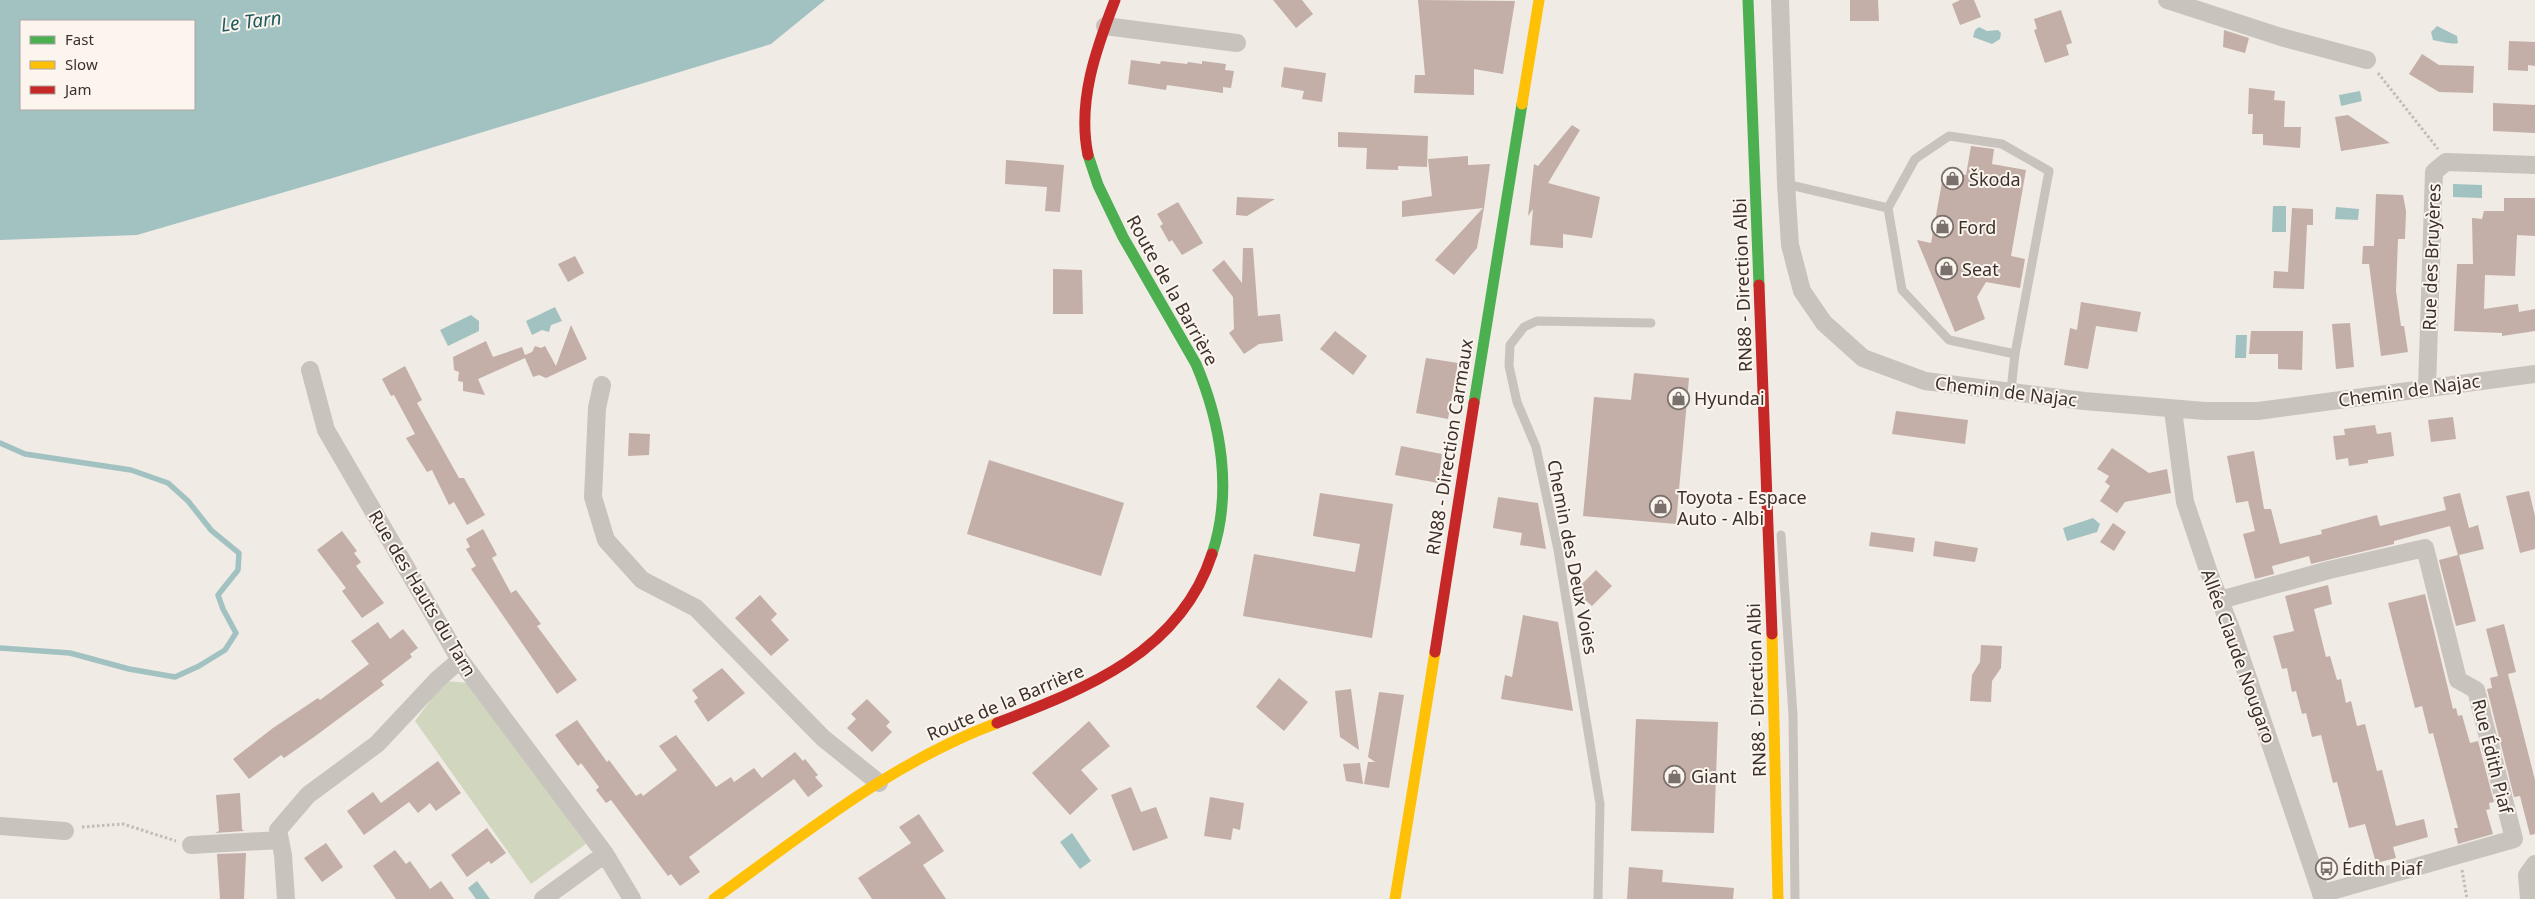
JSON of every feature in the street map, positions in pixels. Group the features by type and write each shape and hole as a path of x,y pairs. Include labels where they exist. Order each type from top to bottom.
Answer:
{"main road":[{"name":"Route de la Barrière","path":"714,899 879,783 945,744 1072,695 1122,667 1165,631 1195,591 1210,563 1221,521 1223,475 1217,426 1197,367 1113,216 1088,158 1085,124 1090,75 1105,26 1116,0"},
{"name":"RN88 - Direction Carmaux","path":"1394,899 1539,0"},
{"name":"RN88 - Direction Albi","path":"1748,0 1776,733 1778,899"}],"street":[{"name":"Chemin de Najac","path":"1780,0 1786,184 1790,245 1802,291 1824,323 1864,358 1925,381 2173,410 2258,411 2535,374"},
{"path":"2167,0 2281,37 2367,60"},
{"path":"1105,26 1237,43"},
{"name":"Rue des Bruyères","path":"2427,388 2434,172 2446,162 2535,165"},
{"name":"Rue des Hauts du Tarn","path":"310,370 326,430 460,660 605,854 632,899"},
{"path":"602,385 597,408 593,497 606,540 642,580 696,608 824,738 879,783"},
{"name":"Allée Claude Nougaro","path":"2173,410 2185,502 2322,897"},
{"name":"Rue Édith Piaf","path":"2220,600 2329,570 2425,548 2458,680 2476,690 2514,839 2322,897"},
{"path":"286,899 278,830 308,795 377,744 438,679 460,660"},
{"path":"0,826 65,830"},
{"path":"191,845 280,840"},
{"path":"543,899 605,854"},
{"path":"2529,899 2527,875 2535,864"}],"lane":[{"path":"2011,390 2015,354 2049,171 2002,144 1949,136 1915,159 1888,208 1902,290 1949,340 2015,354"},
{"path":"1786,184 1888,208"},
{"path":"1760,311 1777,484"},
{"name":"Chemin des Deux Voies","path":"1598,899 1600,804 1556,536 1536,447 1515,393 1509,366 1510,345 1524,327 1537,321 1651,323"},
{"path":"1780,522 1793,715 1795,899"}],"path":[{"path":"2367,60 2446,162"},
{"path":"65,830 96,825 124,824 191,845"},
{"path":"2457,855 2466,885 2467,899"}],"green space":[{"path":"445,681 471,683 586,844 531,884 415,721"}],"water":[{"name":"Le Tarn","path":"0,0 825,0 771,44 336,177 137,235 0,240"},
{"path":"2437,26 2457,36 2458,43 2433,40 2431,32"},
{"path":"1979,27 1987,31 1998,30 2001,33 2000,39 1992,44 1973,37 1975,30"},
{"path":"2360,91 2362,101 2341,106 2339,95"},
{"path":"2453,184 2482,185 2482,198 2453,197"},
{"path":"2273,206 2286,206 2286,232 2272,232"},
{"path":"2336,207 2359,209 2358,220 2335,219"},
{"path":"555,307 562,321 551,325 549,332 542,330 532,335 526,321"},
{"path":"471,315 479,321 479,331 448,346 440,330"},
{"path":"2236,335 2247,335 2246,358 2235,358"},
{"path":"2093,518 2100,524 2097,532 2067,541 2063,528"},
{"path":"1072,833 1091,861 1080,869 1060,842"},
{"path":"477,881 490,899 476,899 468,888"}],"building":[{"path":"1273,0 1302,0 1313,14 1296,28"},
{"path":"1418,0 1515,1 1503,74 1474,69 1474,95 1414,93 1415,75 1425,75"},
{"path":"1850,0 1878,0 1879,21 1850,21"},
{"path":"1960,0 1974,0 1981,17 1960,25 1952,4"},
{"path":"2061,10 2072,43 2066,45 2069,55 2045,63 2034,30 2037,29 2034,19"},
{"path":"2224,30 2249,38 2245,53 2223,47"},
{"path":"2509,41 2535,42 2535,66 2528,65 2528,71 2508,70"},
{"path":"2422,54 2439,65 2474,66 2473,93 2439,92 2409,74"},
{"path":"1131,60 1160,64 1161,61 1202,64 1202,61 1226,64 1225,70 1234,71 1231,88 1223,87 1223,93 1167,85 1166,90 1128,84"},
{"path":"1284,67 1326,73 1322,102 1302,99 1304,91 1281,87"},
{"path":"2249,88 2275,91 2274,100 2285,101 2284,127 2301,127 2300,148 2263,145 2263,134 2252,134 2253,114 2248,114"},
{"path":"2493,103 2535,105 2535,133 2493,131"},
{"path":"2348,115 2390,143 2341,151 2335,117"},
{"path":"1572,125 1580,130 1548,183 1600,197 1592,238 1563,234 1563,248 1530,245 1533,209 1528,216 1534,164 1538,166"},
{"path":"1338,132 1428,136 1427,167 1398,166 1398,170 1366,169 1367,148 1338,147"},
{"path":"1971,146 1994,149 1992,164 2026,170 2011,256 2025,259 2020,288 1986,282 1977,297 1985,319 1955,332 1917,240 1931,243 1944,171 1966,175"},
{"path":"1468,156 1468,165 1490,164 1477,248 1454,275 1435,260 1483,208 1402,217 1402,201 1432,196 1428,159"},
{"path":"1006,160 1064,165 1060,212 1045,211 1047,187 1005,184"},
{"path":"2376,194 2403,195 2406,211 2405,239 2398,239 2396,291 2401,326 2404,326 2408,352 2381,356 2369,264 2362,264 2363,246 2374,246"},
{"path":"1237,197 1275,199 1247,216 1236,215"},
{"path":"2504,198 2535,198 2535,236 2517,235 2515,276 2485,275 2484,309 2518,304 2519,312 2535,309 2535,331 2502,336 2502,333 2454,331 2457,264 2473,264 2472,218 2482,219 2484,211 2504,211"},
{"path":"1178,202 1203,243 1182,255 1172,240 1169,242 1160,226 1163,224 1157,214"},
{"path":"2292,208 2313,209 2313,225 2307,225 2304,289 2273,288 2274,271 2288,272"},
{"path":"1243,248 1253,248 1258,316 1280,314 1283,341 1259,344 1244,354 1229,333 1234,329 1233,297 1212,270 1224,260 1242,283"},
{"path":"575,256 584,273 568,282 558,264"},
{"path":"1053,269 1082,270 1083,314 1053,314"},
{"path":"2081,302 2141,312 2137,332 2096,326 2088,369 2064,365 2070,328 2077,330"},
{"path":"2350,323 2354,367 2336,369 2332,324"},
{"path":"571,325 587,359 546,378 539,375 533,377 525,358 478,379 485,395 463,391 463,382 458,381 459,372 454,370 453,357 486,341 493,357 522,347 525,355 532,352 535,346 541,348 545,346 556,366"},
{"path":"1335,331 1367,356 1353,375 1320,349"},
{"path":"2251,331 2303,331 2302,370 2278,369 2278,354 2249,354"},
{"path":"1426,358 1458,363 1448,419 1416,413"},
{"path":"405,366 422,400 417,403 459,478 464,478 485,515 467,525 454,502 449,505 432,470 427,472 406,438 415,434 394,395 391,396 382,379"},
{"path":"1634,373 1689,378 1676,524 1583,516 1594,397 1631,400"},
{"path":"1896,411 1968,420 1965,444 1892,434"},
{"path":"2453,417 2456,439 2431,442 2428,420"},
{"path":"2375,425 2377,434 2391,432 2394,456 2368,460 2368,463 2349,466 2348,458 2336,460 2333,436 2345,435 2344,429"},
{"path":"629,433 650,434 649,455 628,456"},
{"path":"1401,446 1442,454 1438,483 1395,475"},
{"path":"2112,448 2149,473 2167,469 2171,493 2125,502 2117,513 2100,501 2110,486 2105,482 2109,476 2097,469"},
{"path":"2254,451 2264,509 2271,509 2280,544 2322,534 2321,530 2377,515 2380,526 2446,510 2443,497 2460,493 2469,528 2478,525 2484,549 2459,555 2476,621 2456,626 2439,560 2458,555 2450,526 2394,541 2394,544 2311,564 2309,556 2272,566 2274,574 2255,579 2243,534 2255,531 2248,501 2236,503 2227,456"},
{"path":"989,460 1124,503 1101,576 967,534"},
{"path":"2529,491 2535,516 2535,549 2520,553 2506,496"},
{"path":"1320,493 1393,504 1372,638 1243,616 1254,554 1355,572 1360,544 1313,536"},
{"path":"1498,497 1538,503 1546,549 1520,545 1522,533 1493,528"},
{"path":"2113,523 2126,532 2114,551 2100,542"},
{"path":"483,529 497,555 492,558 511,593 516,590 541,624 537,626 577,680 557,694 471,569 476,566 466,549 470,547 466,539"},
{"path":"342,531 357,551 354,553 361,562 356,566 384,603 362,618 342,591 346,588 317,550"},
{"path":"1871,532 1915,538 1913,552 1869,546"},
{"path":"1935,541 1978,548 1975,562 1933,556"},
{"path":"1596,570 1612,586 1592,606 1575,591"},
{"path":"2328,585 2332,604 2314,609 2326,657 2330,656 2337,680 2341,679 2346,703 2351,701 2357,726 2365,724 2377,771 2382,770 2396,826 2424,819 2428,837 2393,847 2396,858 2376,863 2365,824 2349,828 2337,782 2333,783 2321,735 2312,737 2306,713 2302,714 2296,691 2292,692 2287,668 2282,669 2273,636 2294,631 2285,596"},
{"path":"2425,594 2453,709 2456,708 2458,716 2462,715 2470,743 2478,741 2494,802 2489,803 2490,809 2486,810 2493,834 2458,844 2454,828 2458,828 2433,733 2429,734 2422,706 2415,708 2388,603"},
{"path":"760,595 777,614 771,620 789,640 771,656 735,618"},
{"path":"1523,615 1558,622 1573,711 1501,699 1505,675 1512,677"},
{"path":"378,622 390,639 403,629 418,648 410,654 412,657 381,681 384,685 284,758 281,755 249,779 233,759 273,728 318,698 320,700 369,664 351,641"},
{"path":"2504,624 2516,672 2508,674 2535,780 2535,834 2530,835 2520,796 2514,797 2487,689 2492,688 2490,678 2498,676 2486,629"},
{"path":"1981,645 2002,646 2001,668 1992,681 1991,702 1970,701 1972,675 1980,662"},
{"path":"722,668 745,693 708,722 694,701 698,698 692,690"},
{"path":"1279,678 1308,702 1284,731 1256,707"},
{"path":"1351,689 1359,750 1340,737 1335,691"},
{"path":"1379,692 1404,695 1389,788 1364,784 1368,762 1375,762 1368,757"},
{"path":"867,699 890,722 886,726 892,732 872,752 847,728 856,719 851,714"},
{"name":"Giant","path":"1636,719 1718,722 1714,833 1631,831"},
{"path":"577,720 607,762 609,760 636,796 641,793 643,796 677,770 659,746 676,735 716,787 731,777 734,782 754,768 762,778 795,752 803,761 805,759 818,775 815,777 823,786 808,797 794,779 689,857 700,872 680,886 671,874 668,876 611,800 606,803 596,790 599,787 581,763 578,766 555,735"},
{"path":"1089,721 1110,746 1081,770 1098,789 1070,815 1032,773"},
{"path":"438,761 461,793 436,811 430,803 418,813 409,802 364,835 347,811 373,792 381,803"},
{"path":"1360,763 1363,784 1346,781 1343,764"},
{"path":"1131,787 1141,812 1156,807 1168,838 1133,851 1111,795"},
{"path":"240,793 242,829 244,831 215,833 219,831 216,795"},
{"path":"1210,797 1244,803 1240,830 1233,828 1231,840 1204,836"},
{"path":"919,814 944,851 923,865 946,899 872,899 858,878 911,843 899,827"},
{"path":"487,828 506,853 491,864 489,861 467,877 451,855"},
{"path":"326,843 343,867 322,882 304,858"},
{"path":"395,850 406,864 410,861 430,889 441,881 454,899 396,899 373,866"},
{"path":"246,853 244,899 220,899 217,854"},
{"path":"1629,867 1663,870 1662,882 1734,888 1733,899 1627,899"}],"waterway":[{"path":"0,443 25,454 131,470 168,483 188,501 211,530 239,553 238,570 218,595 236,633 225,650 199,666 175,677 129,669 70,653 0,648"}],"traffic: fast":[{"path":"1748,0 1759,285"},
{"path":"1474,403 1522,104"},
{"path":"1088,155 1098,185 1123,237 1196,364 1205,387 1218,434 1223,482 1222,506 1212,554"}],"traffic: slow":[{"path":"1522,104 1539,0"},
{"path":"1772,634 1778,899"},
{"path":"1395,899 1435,652"},
{"path":"714,899 815,825 885,779 958,739 997,723"}],"traffic: jam":[{"path":"1088,155 1085,115 1090,76 1101,37 1115,0"},
{"path":"1759,285 1772,634"},
{"path":"1435,652 1474,403"},
{"path":"997,723 1095,681 1126,663 1153,642 1177,617 1197,588 1212,554"}],"place":[{"name":"Škoda","path":"1953,179"},
{"name":"Ford","path":"1942,227"},
{"name":"Seat","path":"1946,269"},
{"name":"Hyundai","path":"1678,398"},
{"name":"Toyota - Espace Auto - Albi","path":"1661,507"},
{"name":"Giant","path":"1675,776"},
{"name":"Édith Piaf","path":"2326,868"}]}
